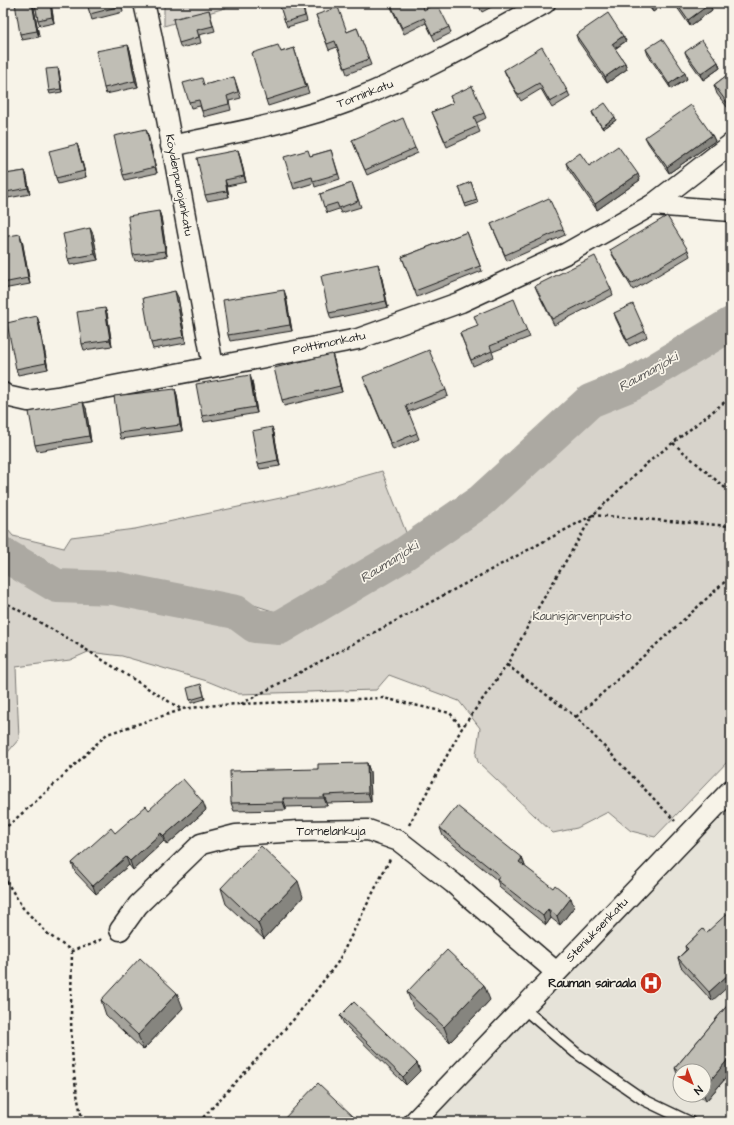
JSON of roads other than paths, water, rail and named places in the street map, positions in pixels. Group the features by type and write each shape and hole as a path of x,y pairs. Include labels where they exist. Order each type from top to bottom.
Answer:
{"street":[{"name":"Köydenpunojankatu","path":"144,3 152,38 213,366"},
{"name":"Torninkatu","path":"171,146 283,122 349,101 409,77 472,45 544,3"},
{"name":"Polttimonkatu","path":"4,395 28,401 57,397 358,338 461,302 567,253 652,205 731,144"},
{"path":"652,205 731,211"},
{"name":"Steniuksenkatu","path":"414,1122 731,790"},
{"name":"Tornelankuja","path":"120,930 138,905 201,844 236,835 299,831 368,830 400,841 459,888 556,972"}],"lane":[{"path":"523,1008 576,1053 644,1100 690,1122"}],"waterway":[{"name":"Raumanjoki","path":"3,554 57,586 114,588 236,612 255,626 279,628 401,556 481,501 590,401 632,384 731,324"}],"place":[{"name":"Rauman sairaala","path":"651,983"}],"park label":[{"name":"Kaunisjärvenpuisto","path":"582,616"}]}
